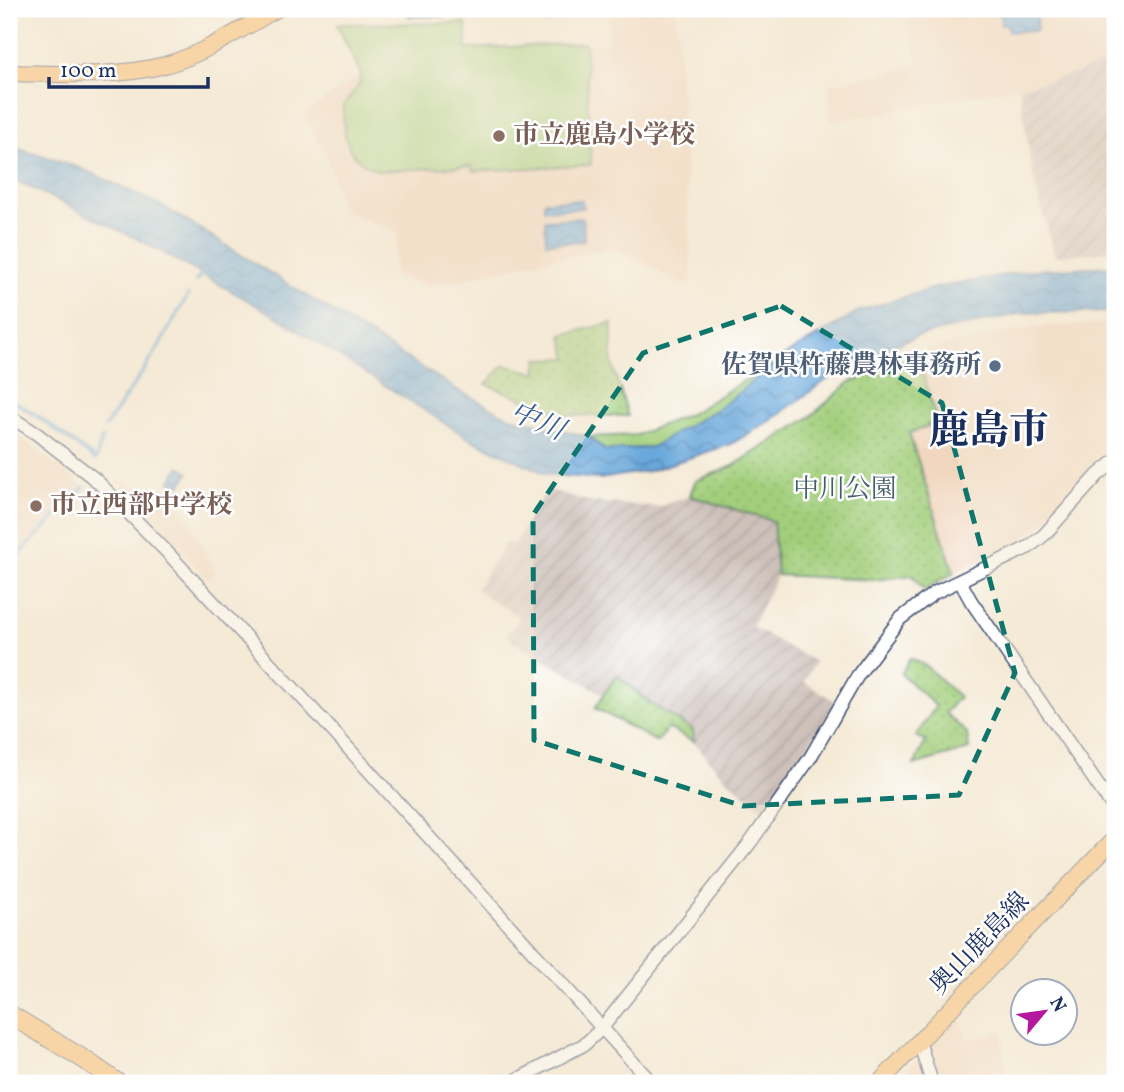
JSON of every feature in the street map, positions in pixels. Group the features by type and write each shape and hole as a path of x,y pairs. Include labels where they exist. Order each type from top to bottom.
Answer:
{"highway":[{"path":"9,1014 118,1083"}],"main road":[{"path":"9,73 107,74 167,64 194,54 276,9"},
{"name":"奥山鹿島線","path":"878,1083 1115,838"}],"street":[{"path":"9,416 96,480 166,551 652,1083"},
{"path":"511,1083 585,1044 601,1028 756,835 810,758 859,675 900,619 916,605 1029,547 1044,535 1098,475 1115,461"},
{"path":"960,581 971,601 1115,810"},
{"path":"919,1041 932,1083"}],"highlighted area":[{"path":"781,306 942,403 1015,673 959,795 743,806 534,740 533,515 643,353"}],"shaded area":[{"name":"市立鹿島小学校","path":"612,9 676,9 692,280 687,285 680,283 620,250 609,249 427,285 393,274 398,233 343,210 327,157 303,115 361,74 337,24 466,23 467,49 606,43"},
{"path":"948,9 1115,9 1115,60 1054,80 830,122 829,85 919,66 908,21"},
{"path":"1115,60 1115,251 1055,256 1034,182 1019,87 1054,80"},
{"path":"1115,324 1115,443 1043,523 1023,540 954,573 909,432 937,423 917,353 1002,333 1047,326"},
{"name":"市立西部中学校","path":"9,430 82,485 9,562"},
{"path":"116,480 167,496 186,515 216,573 208,579"},
{"path":"546,489 591,502 658,507 690,496 773,521 777,575 752,627 815,662 804,682 837,702 765,811 722,775 694,742 693,730 650,703 617,675 603,694 511,641 507,634 520,618 476,589 506,543 514,544"},
{"path":"959,1016 967,1040 1002,1033 1007,1082 1016,1083 896,1083"}],"green space":[{"path":"466,23 467,49 585,43 591,165 473,171 472,166 379,171 358,160 348,146 343,106 359,85 361,74 337,24"},
{"path":"612,323 612,363 628,416 563,415 486,384 504,365 536,373 538,359 568,358 562,335"},
{"name":"中川公園","path":"917,353 937,423 909,433 954,573 924,590 912,575 875,580 777,575 773,521 690,496 695,481 733,466 810,417 849,383"},
{"path":"787,354 722,406 652,447 606,451 589,437 637,435 690,414"},
{"path":"910,658 926,666 959,697 945,713 967,733 969,749 914,765 926,741 916,736 936,706 901,674"},
{"path":"617,675 650,703 693,730 694,742 668,728 657,742 595,708"}],"water":[{"path":"409,9 553,9 549,23 487,10 466,11 443,17 409,17"},
{"path":"995,9 1036,9 1037,31 1008,32 1007,25 1001,25 1001,14 995,14"},
{"path":"9,146 80,168 166,208 461,392 507,416 589,437 606,451 652,447 722,406 787,354 859,311 934,288 1033,270 1115,266 1115,312 1022,313 917,336 846,366 771,420 731,444 649,471 599,479 546,474 470,439 272,314 140,240 9,177"},
{"path":"582,200 583,208 544,210 544,201"},
{"path":"583,218 584,241 546,243 545,220"},
{"path":"180,466 189,473 180,486 170,481"}],"waterway":[{"path":"196,281 204,272"},
{"path":"105,427 154,355 188,295"},
{"path":"9,398 96,460 102,438"},
{"path":"9,565 84,487"}],"place":[{"name":"市立鹿島小学校","path":"499,136"},
{"name":"佐賀県杵藤農林事務所","path":"995,366"},
{"name":"市立西部中学校","path":"36,506"}],"district":[{"name":"鹿島市","path":"989,433"}],"water label":[{"name":"中川","path":"537,422"}]}
